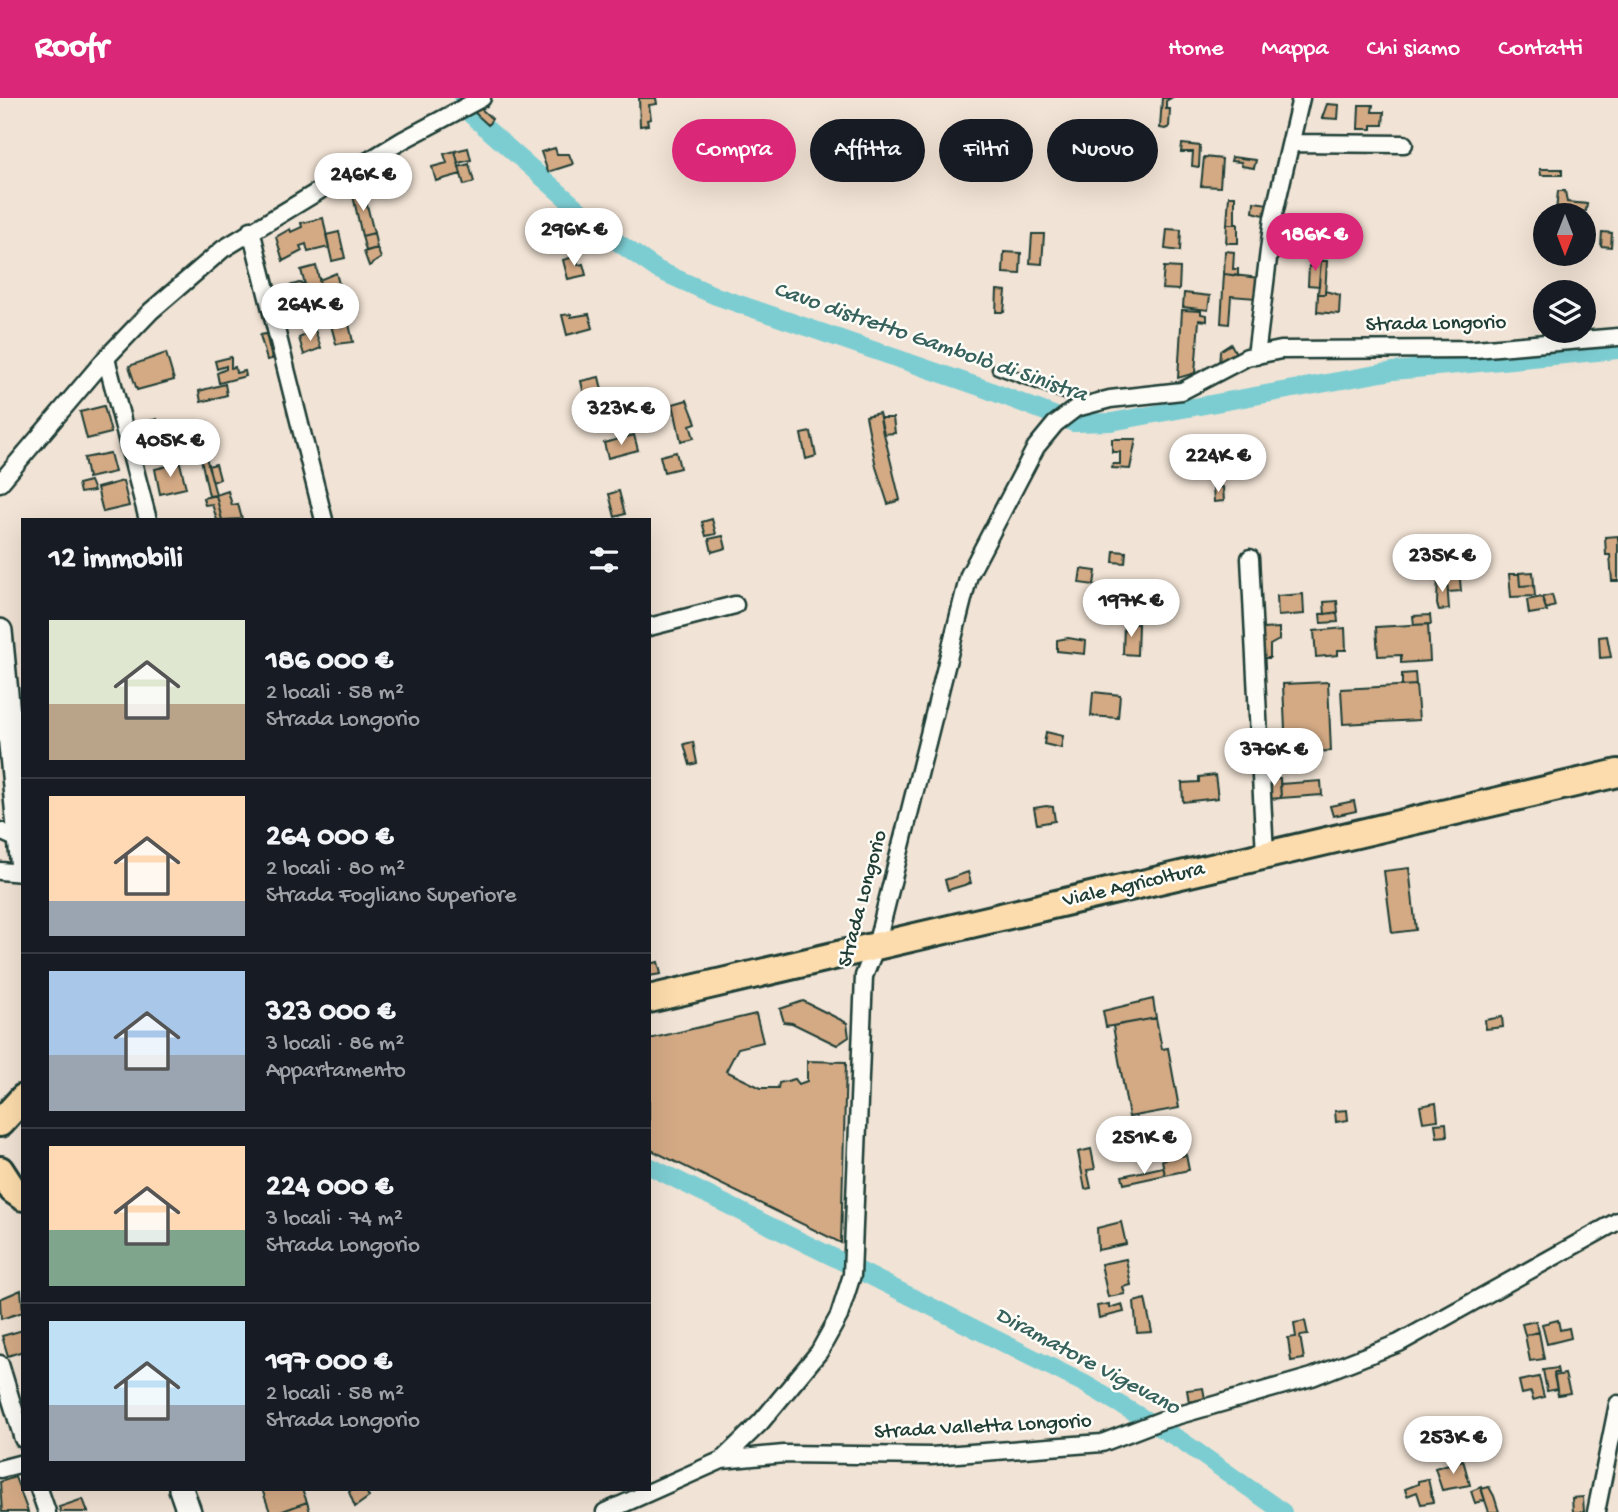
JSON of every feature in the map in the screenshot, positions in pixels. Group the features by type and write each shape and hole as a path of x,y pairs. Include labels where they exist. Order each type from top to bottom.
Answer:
{"main road":[{"path":"0,631 18,852"},
{"name":"Viale Agricoltura","path":"651,999 1618,773"},
{"path":"0,1123 21,1097"},
{"path":"182,1491 189,1512"}],"street":[{"path":"1256,355 1273,218 1301,98"},
{"path":"0,483 106,358 160,303 251,230 403,140 478,100"},
{"path":"1291,143 1404,145"},
{"path":"251,230 323,518"},
{"name":"Strada Longorio","path":"651,1486 722,1460 761,1422 819,1352 839,1316 852,1275 863,976 876,946 970,575 1035,447 1062,419 1089,403 1182,391 1256,355 1322,349 1475,349 1618,337"},
{"path":"106,358 147,518"},
{"path":"1251,558 1265,855"},
{"path":"651,626 735,605"},
{"path":"0,871 18,852"},
{"name":"Strada Valletta Longorio","path":"722,1460 784,1454 931,1456 1102,1443 1138,1427 1312,1377 1399,1343 1618,1221"},
{"path":"0,1364 21,1432"},
{"path":"1596,1512 1618,1404"},
{"path":"0,1469 21,1464"},
{"path":"40,1491 47,1512"},
{"name":"Strada Longorio","path":"605,1512 625,1496"}],"lane":[{"path":"997,369 1089,403"}],"building":[{"path":"639,98 656,98 657,104 649,105 651,119 647,120 648,125 640,126"},
{"path":"1162,98 1171,98 1166,101 1166,109 1170,109 1169,127 1165,129 1160,128"},
{"path":"1327,104 1339,105 1338,119 1322,118"},
{"path":"1359,105 1373,105 1372,112 1384,112 1383,125 1372,125 1372,129 1358,129"},
{"path":"479,107 492,119 488,125 474,112"},
{"path":"1182,144 1200,146 1199,167 1192,166 1193,152 1181,152"},
{"path":"468,148 471,160 458,163 455,151"},
{"path":"555,148 557,154 569,154 573,164 548,172 541,152"},
{"path":"455,151 461,174 436,181 432,167 447,163 444,154"},
{"path":"1204,157 1222,159 1220,187 1201,186"},
{"path":"1232,157 1256,160 1254,168 1231,161"},
{"path":"469,164 474,182 464,185 459,167"},
{"path":"1540,169 1562,169 1562,175 1541,175"},
{"path":"363,189 374,233 362,236 352,191"},
{"path":"1558,191 1565,191 1567,202 1577,203 1557,203"},
{"path":"1229,196 1235,196 1235,224 1227,224"},
{"path":"1254,202 1269,204 1267,216 1253,212"},
{"path":"323,218 329,247 308,252 306,244 300,246 302,251 283,261 276,237 290,229 291,232 302,227 301,223"},
{"path":"1227,224 1238,224 1238,243 1226,243"},
{"path":"1167,229 1181,230 1180,251 1165,249"},
{"path":"339,232 345,258 332,261 326,235"},
{"path":"1602,232 1612,233 1611,247 1601,246"},
{"path":"374,233 377,248 366,251 362,236"},
{"path":"1032,234 1044,234 1042,264 1030,263"},
{"path":"377,248 381,258 369,266 364,252"},
{"path":"1225,251 1234,252 1233,269 1238,269 1238,276 1224,274"},
{"path":"1004,252 1021,253 1020,274 1003,273"},
{"path":"577,256 578,265 583,264 586,275 568,279 563,260"},
{"path":"1314,258 1321,259 1319,286 1308,285 1309,266 1313,267"},
{"path":"1321,261 1327,261 1325,294 1318,294"},
{"path":"316,266 322,292 308,296 301,270"},
{"path":"1164,267 1180,268 1179,290 1162,289"},
{"path":"336,273 341,291 323,298 319,280"},
{"path":"1224,274 1259,278 1256,298 1231,296 1229,324 1221,323"},
{"path":"305,284 309,301 291,304 286,287"},
{"path":"997,290 1006,291 1004,312 996,312"},
{"path":"1325,291 1340,295 1339,314 1317,312 1318,294 1325,294"},
{"path":"1184,293 1210,296 1208,310 1183,307"},
{"path":"1182,310 1201,311 1201,314 1207,315 1207,321 1199,320 1195,373 1178,378"},
{"path":"571,314 571,317 589,314 593,328 567,335 562,315"},
{"path":"340,323 341,327 349,324 353,342 336,344 331,325"},
{"path":"315,330 321,348 304,355 299,338"},
{"path":"266,334 272,359 267,360 260,335"},
{"path":"1231,344 1238,357 1219,367 1220,351"},
{"path":"166,353 174,380 137,390 129,366"},
{"path":"231,357 231,368 235,367 236,373 245,371 246,376 219,383 217,373 226,369 226,366 217,369 215,361"},
{"path":"599,377 603,394 597,395 599,405 587,408 581,381"},
{"path":"225,384 227,395 201,402 199,391"},
{"path":"687,400 696,423 690,425 694,438 681,441 673,404"},
{"path":"104,406 111,433 87,439 80,412"},
{"path":"879,413 900,500 888,504 876,467 866,416"},
{"path":"880,418 893,418 895,433 883,434"},
{"path":"157,419 162,442 141,447 137,424"},
{"path":"208,422 216,445 204,449 198,424"},
{"path":"198,424 202,439 191,442 188,431 169,435 169,431"},
{"path":"188,431 191,442 172,447 169,435"},
{"path":"811,432 816,456 806,459 801,434"},
{"path":"634,435 638,450 608,458 604,443"},
{"path":"202,439 205,453 194,456 191,442"},
{"path":"1112,439 1136,439 1130,469 1112,468 1113,464 1120,464 1120,452 1112,452"},
{"path":"676,452 680,468 664,472 660,456"},
{"path":"110,453 115,472 88,478 84,458"},
{"path":"205,453 216,495 209,496 200,454"},
{"path":"180,463 186,488 160,494 155,469"},
{"path":"216,464 220,479 213,482 208,466"},
{"path":"90,481 94,491 80,493 78,484"},
{"path":"123,481 129,506 103,512 97,488"},
{"path":"1223,487 1224,501 1214,502 1213,488"},
{"path":"228,491 232,505 238,504 242,518 222,518 216,495"},
{"path":"619,491 625,514 615,517 609,494"},
{"path":"216,495 222,518 216,518 212,504 205,505 203,498"},
{"path":"712,519 716,534 706,536 702,522"},
{"path":"723,536 726,548 712,552 709,539"},
{"path":"1618,536 1618,581 1612,581 1610,555 1606,555 1605,537"},
{"path":"1429,546 1441,546 1441,568 1429,568"},
{"path":"1114,551 1126,552 1125,563 1113,562"},
{"path":"1459,568 1461,591 1448,592 1446,569"},
{"path":"1081,569 1096,571 1094,585 1079,583"},
{"path":"1533,572 1534,585 1520,586 1519,573"},
{"path":"1438,574 1442,574 1443,582 1447,581 1449,609 1439,610 1437,604"},
{"path":"1509,574 1519,574 1520,586 1534,585 1535,596 1511,597"},
{"path":"1303,594 1304,614 1278,616 1277,596"},
{"path":"1552,595 1555,606 1546,609 1542,597"},
{"path":"1542,597 1547,611 1529,614 1527,600"},
{"path":"1337,601 1338,612 1325,614 1324,602"},
{"path":"1337,613 1338,622 1321,623 1320,614"},
{"path":"1430,615 1431,624 1414,625 1413,616"},
{"path":"1124,623 1138,624 1137,655 1123,654"},
{"path":"1428,624 1430,661 1401,663 1401,655 1378,656 1376,627"},
{"path":"1279,628 1279,640 1270,645 1270,658 1263,658 1262,629"},
{"path":"1345,628 1346,650 1338,650 1338,655 1316,657 1314,631"},
{"path":"1607,636 1611,657 1600,658 1599,637"},
{"path":"1068,638 1086,641 1085,654 1057,651 1057,640"},
{"path":"1415,673 1416,685 1402,686 1402,674"},
{"path":"1328,682 1331,751 1286,753 1283,684"},
{"path":"1416,685 1419,720 1343,724 1341,689"},
{"path":"1093,692 1120,695 1118,718 1091,716"},
{"path":"1046,732 1063,736 1061,748 1044,744"},
{"path":"693,742 697,763 690,765 684,744"},
{"path":"1215,775 1218,798 1183,802 1182,783 1199,782 1199,777"},
{"path":"1280,778 1281,798 1269,799 1268,779"},
{"path":"1321,781 1322,795 1281,798 1280,784"},
{"path":"1354,801 1356,811 1333,816 1330,806"},
{"path":"1053,807 1055,821 1037,824 1034,808"},
{"path":"1409,868 1416,930 1392,933 1384,871"},
{"path":"968,872 971,883 948,890 945,880"},
{"path":"658,962 661,974 651,976 651,964"},
{"path":"1153,999 1156,1018 1106,1027 1103,1011"},
{"path":"803,1001 847,1023 849,1037 837,1045 792,1023 784,1022 780,1009"},
{"path":"756,1014 763,1042 738,1048 726,1071 761,1088 778,1088 779,1083 795,1079 799,1084 807,1081 807,1061 846,1062 841,1243 651,1150 651,1039"},
{"path":"1502,1017 1503,1027 1486,1029 1485,1020"},
{"path":"1156,1018 1162,1049 1168,1048 1179,1108 1129,1117 1113,1026"},
{"path":"1436,1103 1438,1120 1423,1122 1420,1106"},
{"path":"1347,1110 1348,1120 1336,1122 1335,1111"},
{"path":"1446,1123 1447,1136 1437,1137 1435,1124"},
{"path":"1091,1149 1095,1169 1087,1170 1091,1188 1085,1189 1078,1152"},
{"path":"1186,1155 1189,1170 1165,1175 1162,1160"},
{"path":"1163,1167 1165,1175 1124,1184 1122,1176"},
{"path":"1121,1222 1126,1244 1098,1250 1097,1228"},
{"path":"1126,1259 1131,1285 1123,1287 1125,1294 1108,1297 1101,1264"},
{"path":"21,1290 21,1313 1,1319 0,1299"},
{"path":"1145,1299 1152,1332 1137,1333 1134,1302"},
{"path":"1109,1304 1109,1308 1122,1304 1124,1312 1099,1318 1097,1306"},
{"path":"1558,1320 1560,1330 1569,1328 1571,1338 1547,1344 1542,1324"},
{"path":"1305,1321 1308,1335 1300,1336 1304,1359 1291,1361 1288,1338 1296,1337 1294,1323"},
{"path":"1536,1321 1539,1332 1525,1335 1522,1324"},
{"path":"21,1331 21,1352 8,1356 2,1336"},
{"path":"1539,1332 1544,1359 1530,1361 1525,1335"},
{"path":"1557,1368 1558,1373 1554,1373 1557,1389 1547,1391 1543,1370"},
{"path":"1565,1374 1570,1393 1558,1395 1554,1376"},
{"path":"1539,1377 1544,1397 1533,1400 1531,1392 1522,1394 1519,1381"},
{"path":"1203,1388 1205,1399 1189,1402 1187,1390"},
{"path":"1463,1460 1470,1485 1442,1490 1435,1468"},
{"path":"15,1477 28,1512 2,1512 0,1482"},
{"path":"1428,1479 1433,1502 1421,1504 1417,1492 1407,1496 1405,1489 1418,1484 1418,1481"},
{"path":"1481,1487 1485,1500 1475,1503 1471,1491"},
{"path":"1489,1487 1499,1512 1489,1512 1481,1489"},
{"path":"263,1491 303,1491 307,1502 280,1512 270,1512"},
{"path":"366,1491 369,1497 355,1507 349,1492"},
{"path":"1583,1497 1584,1512 1573,1512 1572,1498"},
{"path":"83,1499 88,1512 61,1512 59,1507"},
{"path":"307,1502 310,1512 280,1512"}],"waterway":[{"name":"Cavo distretto Gambolò di Sinistra","path":"463,98 470,114 610,237 658,270 716,296 983,388 1074,423 1111,422 1393,371 1618,350"},
{"name":"Diramatore Vigevano","path":"651,1167 845,1263"},
{"name":"Diramatore Vigevano","path":"858,1270 1085,1384 1182,1441 1283,1512"}]}
